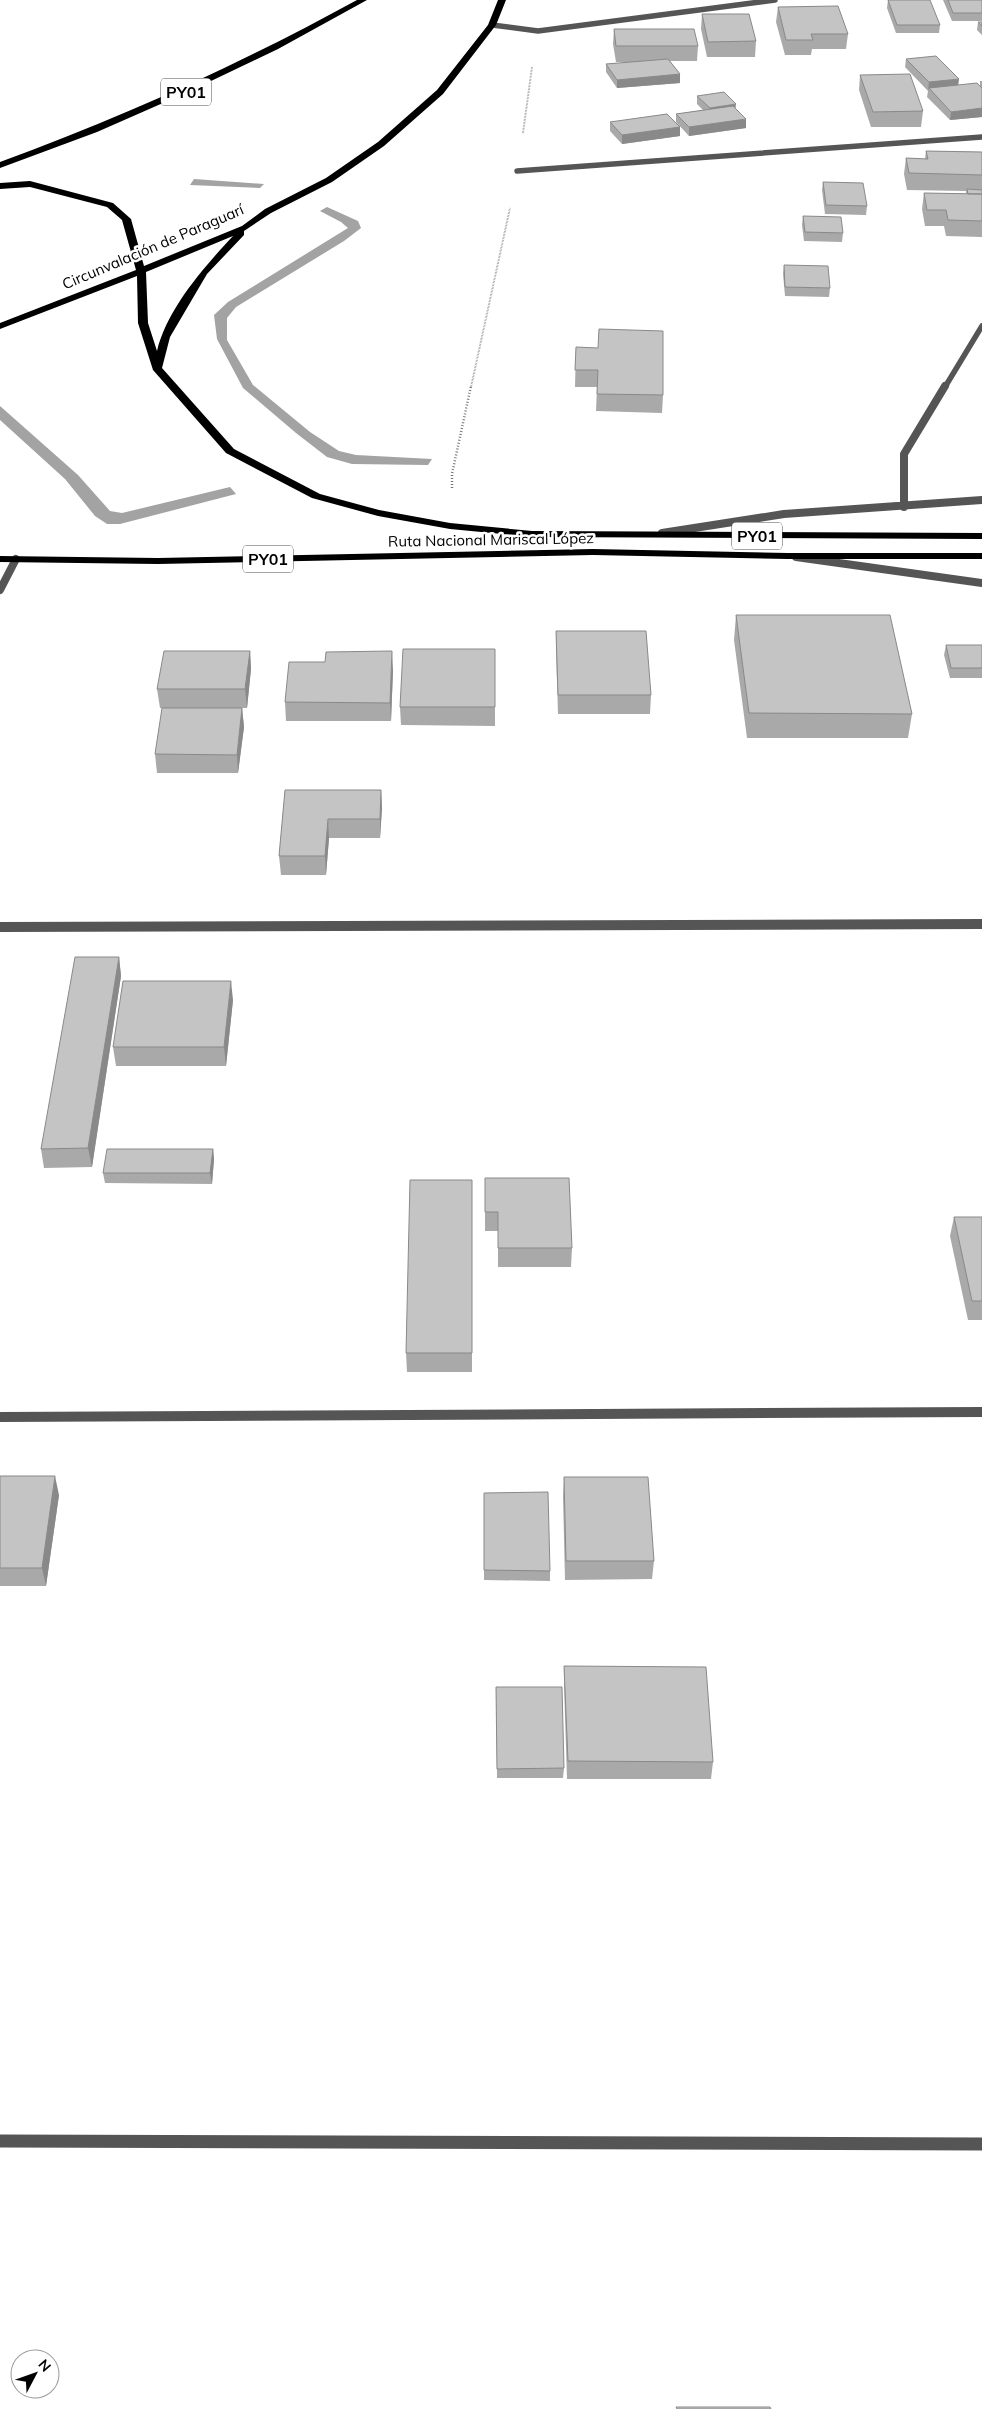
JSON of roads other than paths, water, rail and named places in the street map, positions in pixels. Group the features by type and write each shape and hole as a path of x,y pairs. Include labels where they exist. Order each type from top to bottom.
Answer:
{"highway":[{"name":"PY01","path":"0,165 177,96 296,37 363,0"},
{"name":"Circunvalación de Paraguarí","path":"0,326 245,228 268,211 329,180 381,144 440,92 492,25 502,0"},
{"name":"Ruta Nacional Mariscal López","path":"0,186 30,184 110,205 126,219 141,271 143,323 157,368 230,451 316,496 378,513 450,526 532,534 662,533 786,536 982,536"},
{"path":"157,368 166,337 203,273 245,228"},
{"name":"Ruta Nacional Mariscal López","path":"0,559 168,561 593,552 788,556 982,556"}],"street":[{"path":"492,25 538,31 775,0"},
{"path":"517,171 982,137"},
{"path":"904,507 904,454 982,326"},
{"path":"662,533 784,514 982,500"},
{"path":"788,556 982,583"},
{"path":"0,590 16,560"},
{"path":"0,927 982,924"},
{"path":"0,1417 982,1412"},
{"path":"0,2141 982,2144"}]}
